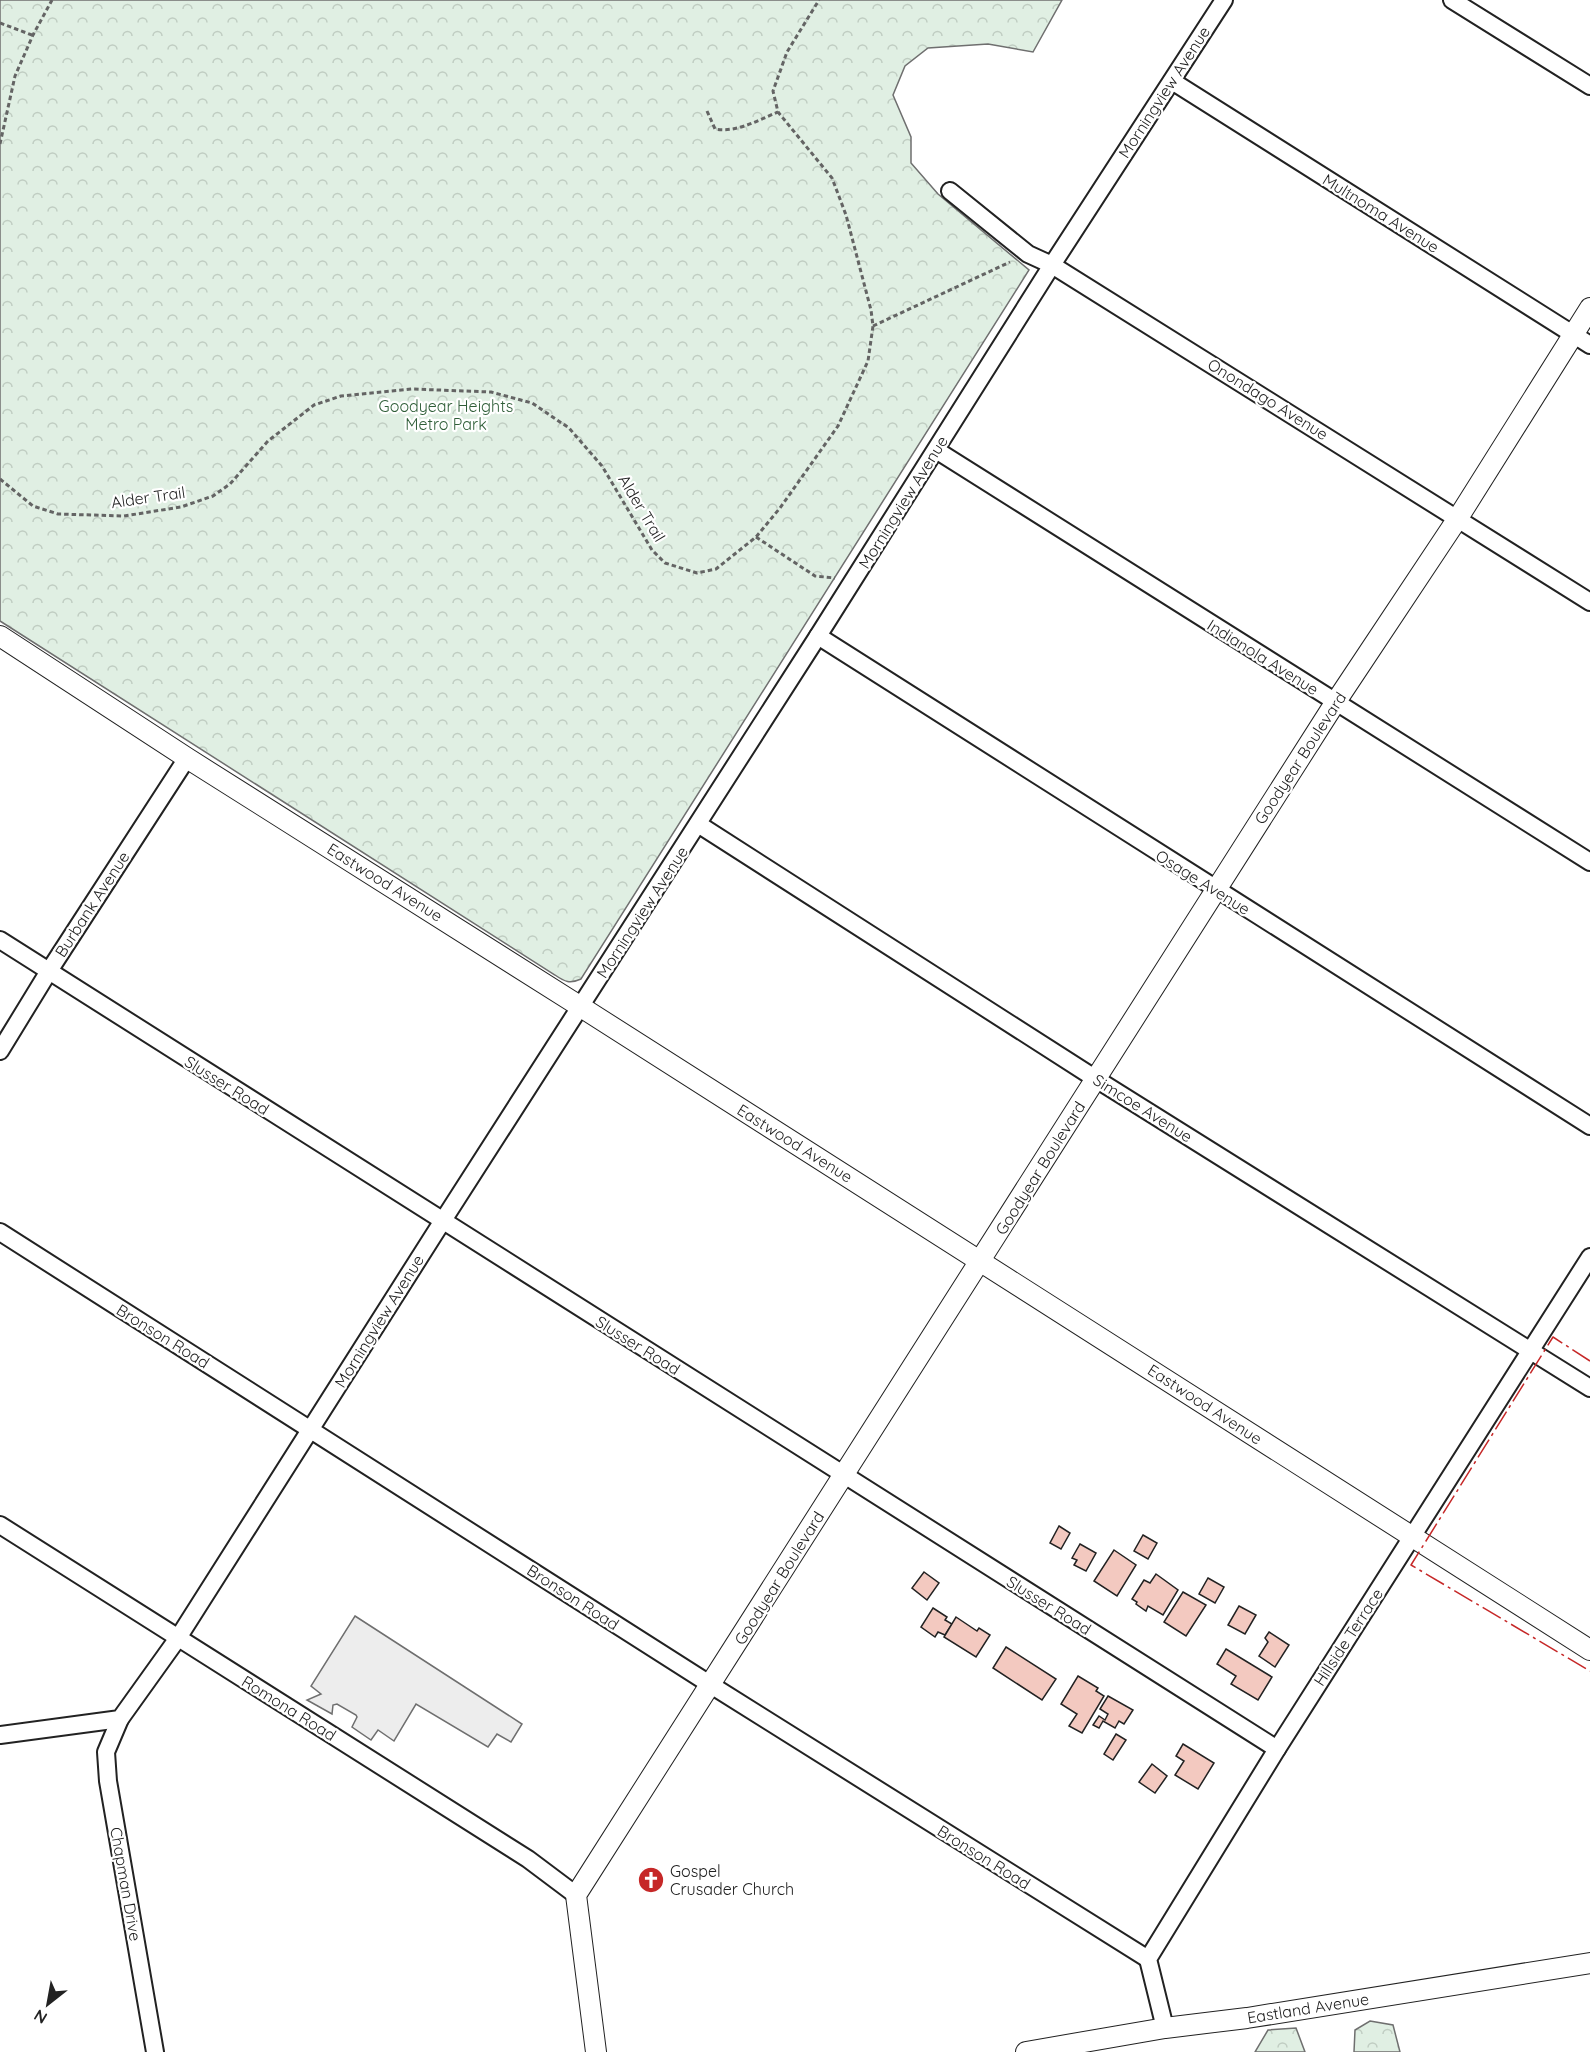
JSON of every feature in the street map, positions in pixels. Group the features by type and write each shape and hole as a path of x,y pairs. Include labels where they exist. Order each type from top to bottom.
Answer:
{"street":[{"name":"Morningview Avenue","path":"120,1719 178,1638 442,1221 1224,0"},
{"path":"1452,0 1590,86"},
{"name":"Multnoma Avenue","path":"1172,81 1590,345"},
{"name":"Onondago Avenue","path":"950,191 1028,254 1052,266 1590,602"},
{"name":"Goodyear Boulevard","path":"576,1895 1335,703 1458,518 1590,308"},
{"name":"Indianola Avenue","path":"936,450 1590,862"},
{"name":"Eastwood Avenue","path":"0,636 187,758 581,1006 1590,1650"},
{"name":"Osage Avenue","path":"818,636 1590,1126"},
{"name":"Burbank Avenue","path":"0,1050 187,758"},
{"name":"Simcoe Avenue","path":"698,824 1096,1078 1590,1388"},
{"name":"Slusser Road","path":"0,940 1276,1749"},
{"name":"Bronson Road","path":"0,1233 711,1685 1148,1959"},
{"name":"Hillside Terrace","path":"1148,1959 1276,1749 1590,1257"},
{"name":"Romona Road","path":"0,1525 528,1859 576,1895"},
{"path":"0,1735 120,1719"},
{"name":"Chapman Drive","path":"120,1719 106,1752 108,1781 155,2052"},
{"path":"576,1895 596,2052"},
{"path":"1148,1959 1166,2028"},
{"name":"Eastland Avenue","path":"1026,2052 1166,2028 1247,2018 1590,1963"}],"path":[{"path":"0,144 15,76 52,0"},
{"path":"707,111 715,129 725,131 738,129 778,112 773,91 783,62 819,0"},
{"path":"0,23 33,35"},
{"name":"Alder Trail","path":"0,479 33,506 58,514 124,516 181,507 213,496 230,484 268,441 314,405 341,396 412,389 491,392 532,403 569,428 602,465 652,550 665,563 696,573 716,569 756,537 780,508 838,426 868,361 873,326 871,310 846,215 832,178 778,112"},
{"path":"873,326 1028,254"},
{"path":"756,537 815,576 853,580"}],"green space":[{"name":"Goodyear Heights Metro Park","path":"0,0 1062,0 1033,52 988,44 928,48 905,66 893,95 911,137 911,163 938,194 1029,270 581,979 565,981 0,621"},
{"path":"1370,2021 1393,2025 1400,2052 1354,2052 1355,2030"},
{"path":"1296,2028 1305,2052 1255,2052 1268,2030"}],"shaded area":[{"path":"355,1616 522,1724 511,1742 497,1734 488,1747 416,1704 394,1741 378,1730 371,1740 352,1727 356,1715 337,1704 333,1705 332,1714 307,1700 321,1694 311,1686"}],"building":[{"path":"1059,1526 1070,1533 1061,1549 1050,1543"},
{"path":"1143,1535 1157,1543 1148,1559 1134,1551"},
{"path":"1080,1544 1096,1553 1086,1571 1074,1565 1077,1560 1072,1558"},
{"path":"1114,1550 1136,1565 1117,1596 1094,1581"},
{"path":"924,1572 939,1583 927,1600 912,1588"},
{"path":"1156,1574 1178,1590 1163,1615 1148,1606 1146,1611 1132,1599 1144,1580 1150,1583"},
{"path":"1208,1578 1224,1587 1215,1603 1199,1594"},
{"path":"1183,1592 1206,1605 1186,1636 1164,1622"},
{"path":"1239,1606 1256,1615 1245,1634 1228,1625"},
{"path":"933,1608 947,1617 945,1620 952,1624 945,1635 938,1632 935,1637 921,1627"},
{"path":"956,1617 977,1631 979,1628 990,1635 976,1657 944,1637"},
{"path":"1269,1632 1289,1645 1275,1667 1259,1656 1268,1642 1265,1638"},
{"path":"1006,1647 1056,1679 1042,1700 993,1668"},
{"path":"1226,1649 1272,1677 1258,1700 1231,1684 1236,1676 1217,1664"},
{"path":"1078,1676 1098,1688 1096,1691 1104,1696 1082,1733 1069,1726 1077,1714 1061,1704"},
{"path":"1108,1696 1133,1710 1124,1724 1119,1721 1115,1728 1103,1721 1099,1728 1093,1725 1099,1716 1105,1720 1108,1714 1100,1709"},
{"path":"1116,1734 1126,1740 1113,1760 1104,1754"},
{"path":"1183,1744 1214,1763 1198,1789 1175,1775 1184,1761 1176,1756"},
{"path":"1152,1764 1167,1776 1155,1793 1139,1782"}],"power":[{"path":"1590,1361 1553,1337 1411,1565 1590,1671"}],"place":[{"name":"Gospel Crusader Church","path":"651,1880"}]}
